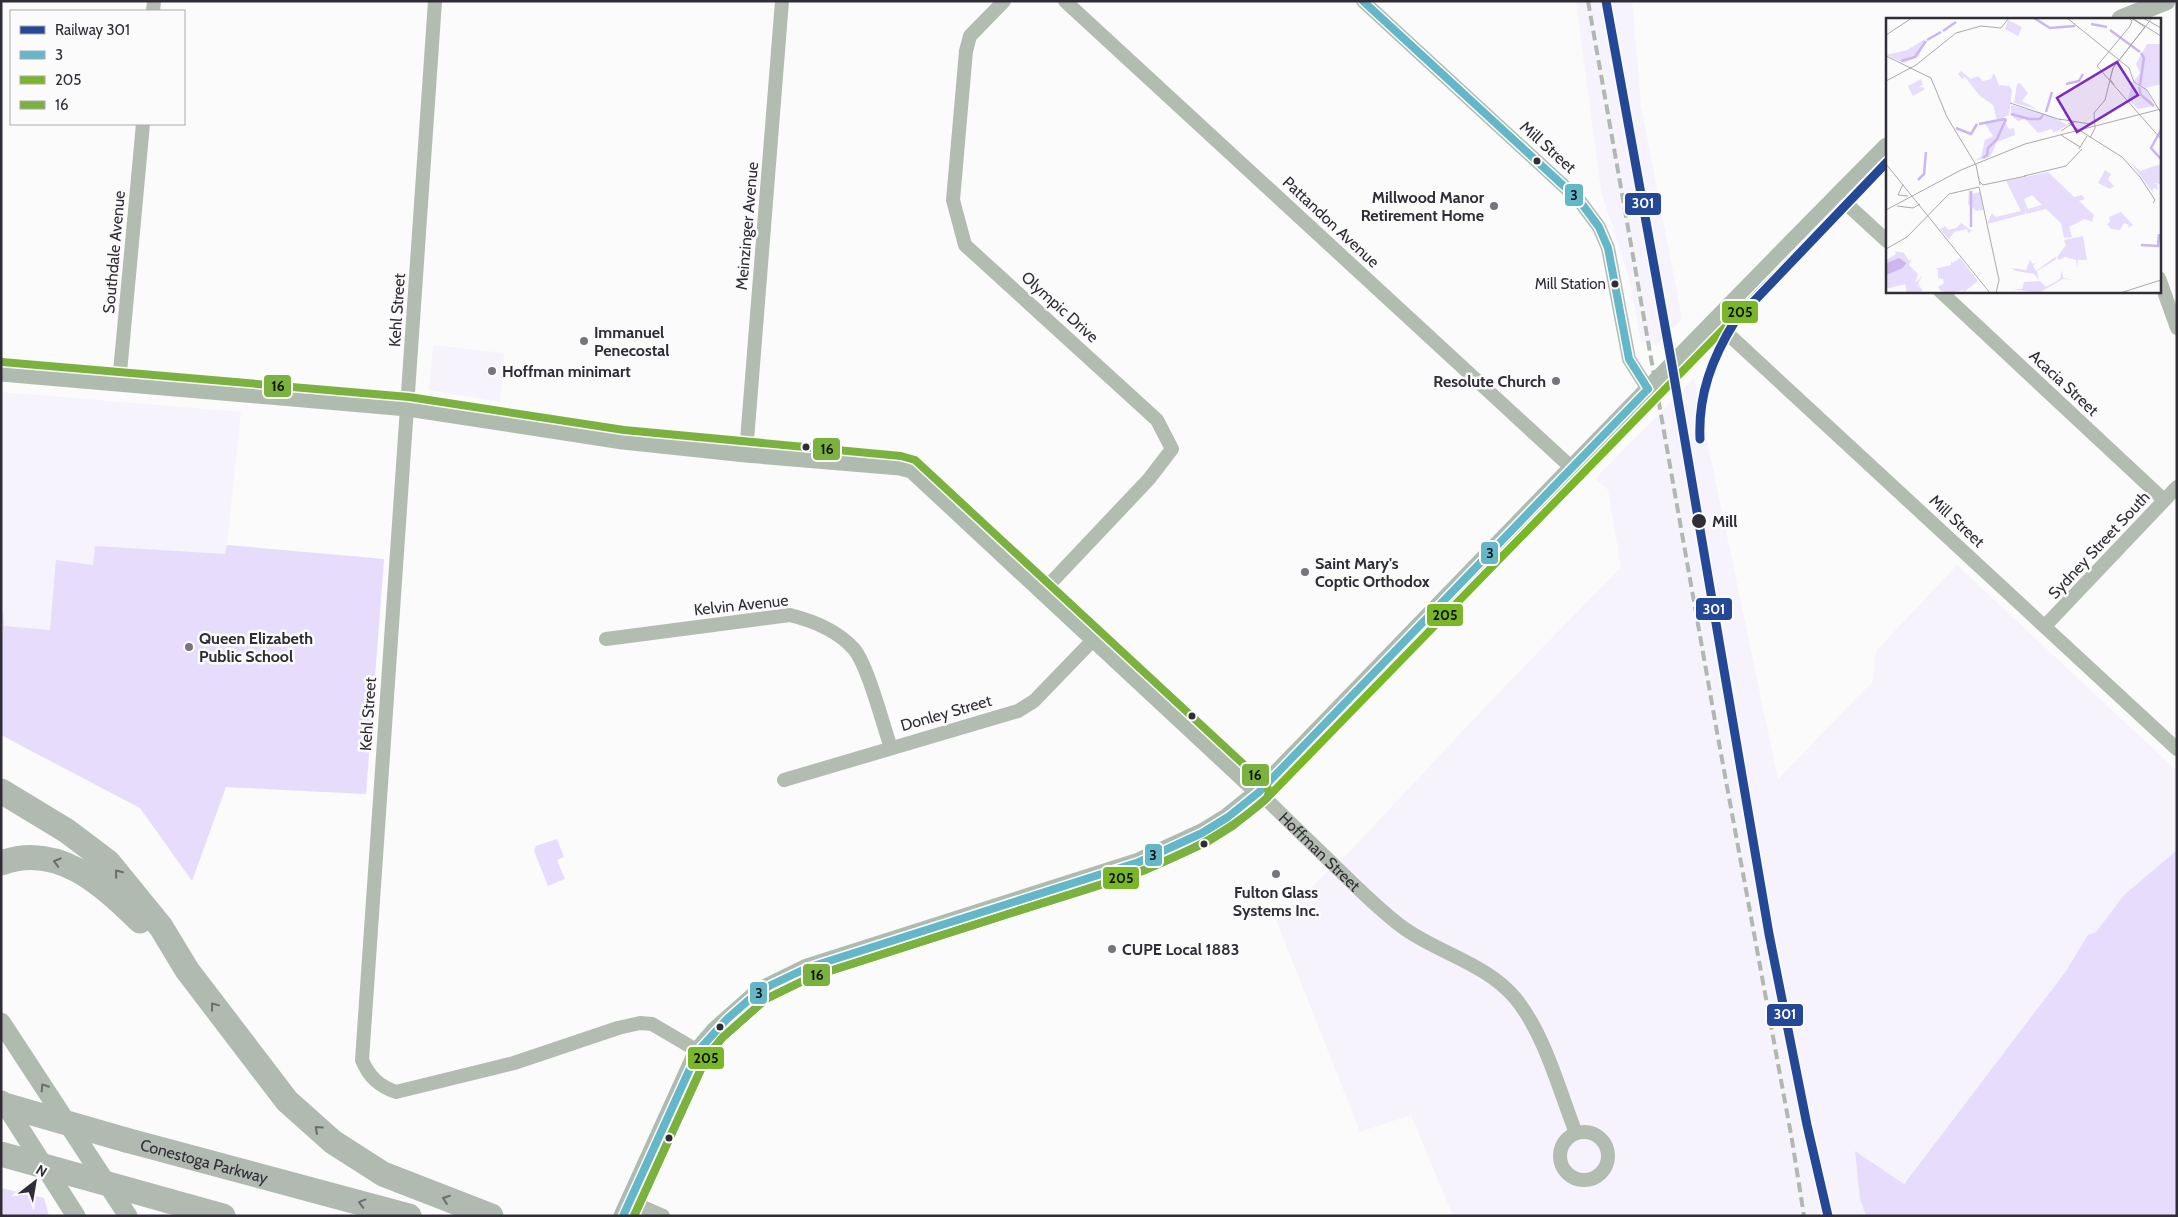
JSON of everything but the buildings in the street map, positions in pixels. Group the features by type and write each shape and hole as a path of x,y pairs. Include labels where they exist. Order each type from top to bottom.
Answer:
{"highway":[{"path":"1,791 67,831 108,862 162,927 187,970"},
{"path":"1,863 36,857 61,862 91,877 131,912 187,970 287,1102 333,1142 383,1174 492,1216"},
{"name":"Conestoga Parkway","path":"1,1104 126,1140 409,1216"},
{"path":"1,1154 223,1216"},
{"path":"1,1169 61,1181 90,1179"}],"main road":[{"path":"2124,18 2166,1"},
{"path":"626,1208 698,1051 721,1025 760,992 807,968 1138,862 1202,833 1228,817 1259,792 1714,321 1886,148"},
{"name":"Hoffman Street","path":"1,372 408,408 623,440 900,466 912,469 1259,792"},
{"path":"1,1022 128,1216"},
{"path":"1,1099 76,1216"}],"street":[{"name":"Kehl Street","path":"435,1 362,1060 368,1073 382,1087 396,1092 514,1062 618,1028 640,1023 652,1024 698,1051"},
{"name":"Meinzinger Avenue","path":"746,453 782,1"},
{"name":"Olympic Drive","path":"1004,1 970,36 966,51 953,200 965,245 1157,420 1172,449 1149,479 1044,590"},
{"name":"Pattandon Avenue","path":"1065,1 1573,469"},
{"name":"Mill Street","path":"1363,1 1580,200 1599,227 1608,248 1629,359 1648,390"},
{"name":"Southdale Avenue","path":"119,383 143,125"},
{"path":"1838,196 1886,240"},
{"path":"2160,281 2177,328"},
{"name":"Acacia Street","path":"1941,292 2164,500"},
{"name":"Mill Street","path":"1714,321 2177,749"},
{"name":"Sydney Street South","path":"2045,626 2177,487"},
{"name":"Kelvin Avenue","path":"606,639 790,615 816,622 837,634 855,650 863,666 890,748"},
{"name":"Donley Street","path":"784,780 1018,711 1034,701 1094,639"},
{"name":"Hoffman Street","path":"1259,792 1358,889 1392,919 1430,945 1490,975 1509,991 1526,1013 1538,1034 1576,1133"},
{"path":"626,1208 663,1216"}],"shaded area":[{"path":"1576,1 1632,1 1641,105 1682,319 1656,345 1641,341 1629,278 1601,191"},
{"path":"433,345 504,353 500,402 429,390"},
{"path":"1694,378 1778,779 1873,681 1876,651 1957,565 2177,771 2177,850 2124,895 1904,1183 1909,1216 1453,1216 1411,1115 1360,1132 1276,920 1351,850 1504,687 1621,567 1608,490 1595,479"},
{"name":"Queen Elizabeth Public School","path":"1,392 241,412 227,545 384,559 366,794 226,787 192,881 140,808 1,735"},
{"name":"Queen Elizabeth Public School","path":"227,545 384,559 366,794 226,787 192,881 140,808 1,735 1,611 3,612 4,626 50,630 56,560 93,565 95,546 225,554"},
{"path":"557,839 564,857 557,860 565,879 548,886 534,851 536,846"},
{"path":"2177,850 2177,1216 1866,1216 1860,1199 1855,1151 1904,1184 2066,971 2088,935 2096,932 2124,895"},
{"path":"1,1188 44,1198 49,1216 1,1216"}],"railway":[{"path":"1588,1 1804,1216"}],"rail line":[{"name":"301","path":"1606,1 1672,365 1769,934 1807,1125 1828,1216"},
{"name":"301","path":"1700,439 1701,407 1708,377 1713,363 1735,321 1886,163"}],"transit line":[{"name":"3","path":"1363,1 1579,200 1599,227 1608,248 1629,359 1648,389"},
{"name":"205","path":"634,1216 707,1056 723,1037 766,999 811,977 1143,871 1207,842 1234,825 1265,800 1886,162"},
{"name":"16","path":"2,362 409,397 624,430 901,456 915,460 1267,786 1269,792 1267,798 1241,819 1212,838 1152,867 811,977 766,999 723,1037 707,1056 634,1216"},
{"name":"3","path":"623,1216 698,1051 727,1019 751,998 771,985 807,968 1139,862 1202,833 1228,817 1259,792 1648,389"}],"place":[{"name":"Millwood Manor Retirement Home","path":"1494,206"},
{"name":"Mill Station","path":"1615,284"},
{"name":"Immanuel Penecostal","path":"584,341"},
{"name":"Hoffman minimart","path":"492,371"},
{"name":"Resolute Church","path":"1556,381"},
{"name":"Mill","path":"1699,521"},
{"name":"Saint Mary's Coptic Orthodox","path":"1305,572"},
{"name":"Queen Elizabeth Public School","path":"189,647"},
{"name":"Fulton Glass Systems Inc.","path":"1276,874"},
{"name":"CUPE Local 1883","path":"1112,949"}]}
